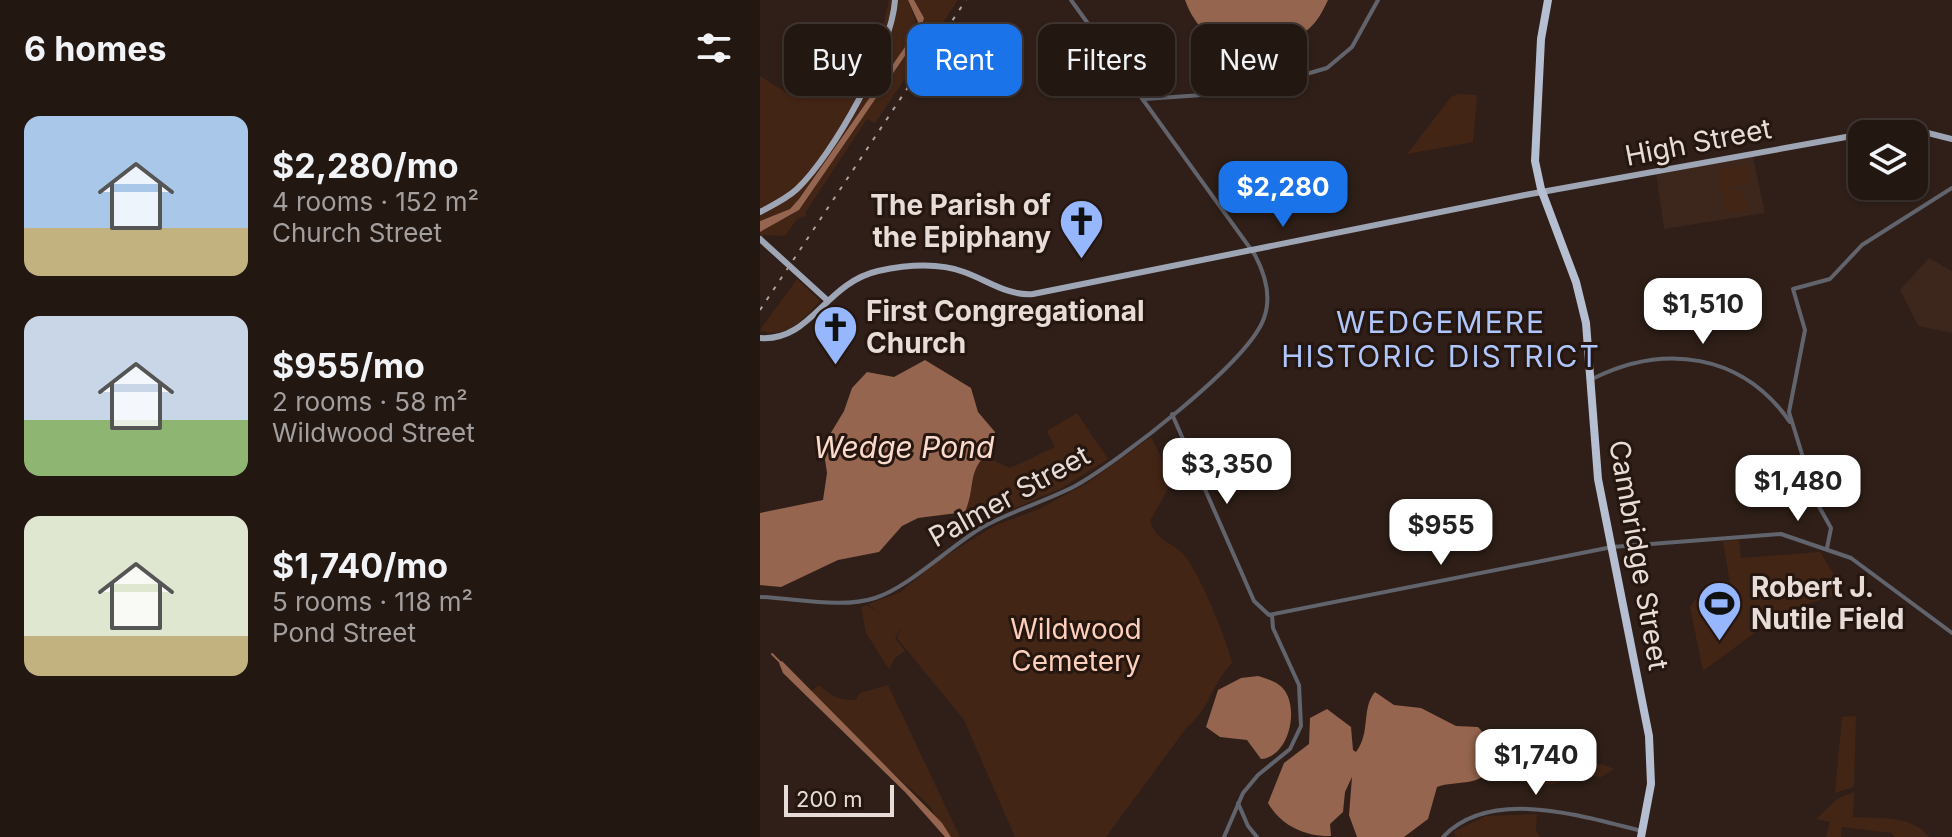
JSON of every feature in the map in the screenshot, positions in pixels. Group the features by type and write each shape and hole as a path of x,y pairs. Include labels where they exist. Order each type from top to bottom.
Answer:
{"highway":[{"name":"Cambridge Street","path":"1548,0 1543,24 1535,153 1543,193 1580,294 1598,479 1649,736 1651,784 1642,834"}],"main road":[{"path":"760,212 800,186 853,109 885,43 895,0"},
{"name":"High Street","path":"760,336 774,339 792,333 827,300 865,275 917,266 959,270 1026,295 1543,193 1902,128 1952,139"},
{"path":"760,239 827,300"}],"street":[{"name":"Palmer Street","path":"760,597 859,602 893,591 945,551 992,522 1087,479 1172,414 1250,343 1260,330 1266,315 1267,288 1253,251 1071,0"},
{"path":"1145,99 1236,93 1327,68 1352,47 1378,0"},
{"path":"1791,424 1790,395 1805,330 1793,289 1830,279 1862,245 1952,188"},
{"path":"1590,379 1660,357 1697,359 1751,384 1782,410 1791,424 1817,503 1831,528 1827,548"},
{"path":"1172,414 1254,601 1263,612 1272,615 1612,547 1773,534 1795,536 1864,566 1952,633"},
{"path":"1224,837 1238,801 1258,775 1290,749 1301,726 1299,685 1273,628 1272,615"},
{"path":"1238,801 1248,826 1257,837"},
{"path":"1443,837 1469,819 1508,810 1555,813 1642,834"}],"shaded area":[{"path":"1753,157 1765,213 1664,229 1656,172"},
{"path":"1929,258 1952,271 1952,333 1918,326 1900,290"}],"green space":[{"path":"889,0 908,0 916,24 907,24 907,43 891,67 891,24 884,24"},
{"path":"914,0 958,0 942,24 925,24"},
{"path":"907,53 907,76 875,123 867,119 805,213 806,216 797,219 785,236 764,235 760,240 760,232 802,206 877,96 891,96 891,76"},
{"path":"760,76 784,91 784,96 871,96 798,200 790,209 760,221"},
{"path":"1477,95 1473,142 1407,154 1452,96"},
{"path":"1748,165 1751,183 1727,187 1743,194 1749,211 1726,214 1718,170"},
{"path":"797,279 820,301 786,330 760,330"},
{"path":"1077,413 1108,459 1062,488 999,515 965,512 972,471 982,455 1010,468 1055,447 1047,431"},
{"name":"Wildwood Cemetery","path":"1151,437 1173,480 1150,521 1161,538 1184,555 1198,577 1232,663 1201,712 1106,837 1015,837 964,720 897,638 901,627 895,638 905,651 895,658 889,669 866,633 861,607 867,605 880,613 868,604 899,593 941,559 994,526 1039,509 1086,484"},
{"path":"1739,540 1741,558 1820,552 1833,573 1840,594 1784,611 1703,671 1690,607 1695,600 1732,595 1723,541"},
{"path":"819,685 835,697 856,700 860,693 888,685 960,837 946,837 930,806 807,695"},
{"path":"1856,716 1854,787 1835,793 1842,717"},
{"path":"1536,752 1574,765 1602,764 1614,769 1601,777 1584,775 1551,784 1538,783 1531,780 1529,758"},
{"path":"1854,792 1853,817 1904,821 1929,837 1895,837 1891,833 1842,827 1841,837 1826,837 1830,822 1816,819 1837,799"},
{"path":"1537,814 1536,831 1540,837 1457,837 1453,832 1486,816"}],"water":[{"path":"908,0 914,0 924,18 922,24 918,22"},
{"path":"1185,0 1328,0 1307,30 1307,24 1199,24"},
{"path":"907,43 907,53 891,76 891,67"},
{"path":"871,96 877,96 799,210 760,232 760,221 790,209"},
{"name":"Wedge Pond","path":"925,360 971,388 978,412 995,432 993,448 975,471 965,512 918,518 902,526 879,552 838,560 781,587 760,585 760,513 823,500 827,473 823,446 844,411 852,388 867,372 894,377"},
{"path":"782,661 942,823 951,837 945,837 905,792 783,673 779,663"},
{"path":"1258,676 1283,688 1291,710 1284,742 1270,756 1261,759 1247,740 1220,737 1206,727 1218,690 1241,678"},
{"path":"1375,692 1394,705 1421,708 1456,726 1478,727 1488,748 1485,774 1472,781 1437,787 1428,819 1404,837 1357,837 1349,815 1352,777 1345,792 1343,812 1330,824 1331,836 1304,832 1287,824 1268,803 1284,763 1309,744 1310,718 1327,709 1351,727 1353,750 1356,752 1361,745 1368,705"}],"waterway":[{"path":"772,654 782,664"}],"railway":[{"path":"760,310 966,0"}],"place":[{"name":"The Parish of the Epiphany","path":"1082,260"},
{"name":"First Congregational Church","path":"835,366"},
{"name":"Robert J. Nutile Field","path":"1720,642"}],"district":[{"name":"WEDGEMERE HISTORIC DISTRICT","path":"1441,339"}]}
